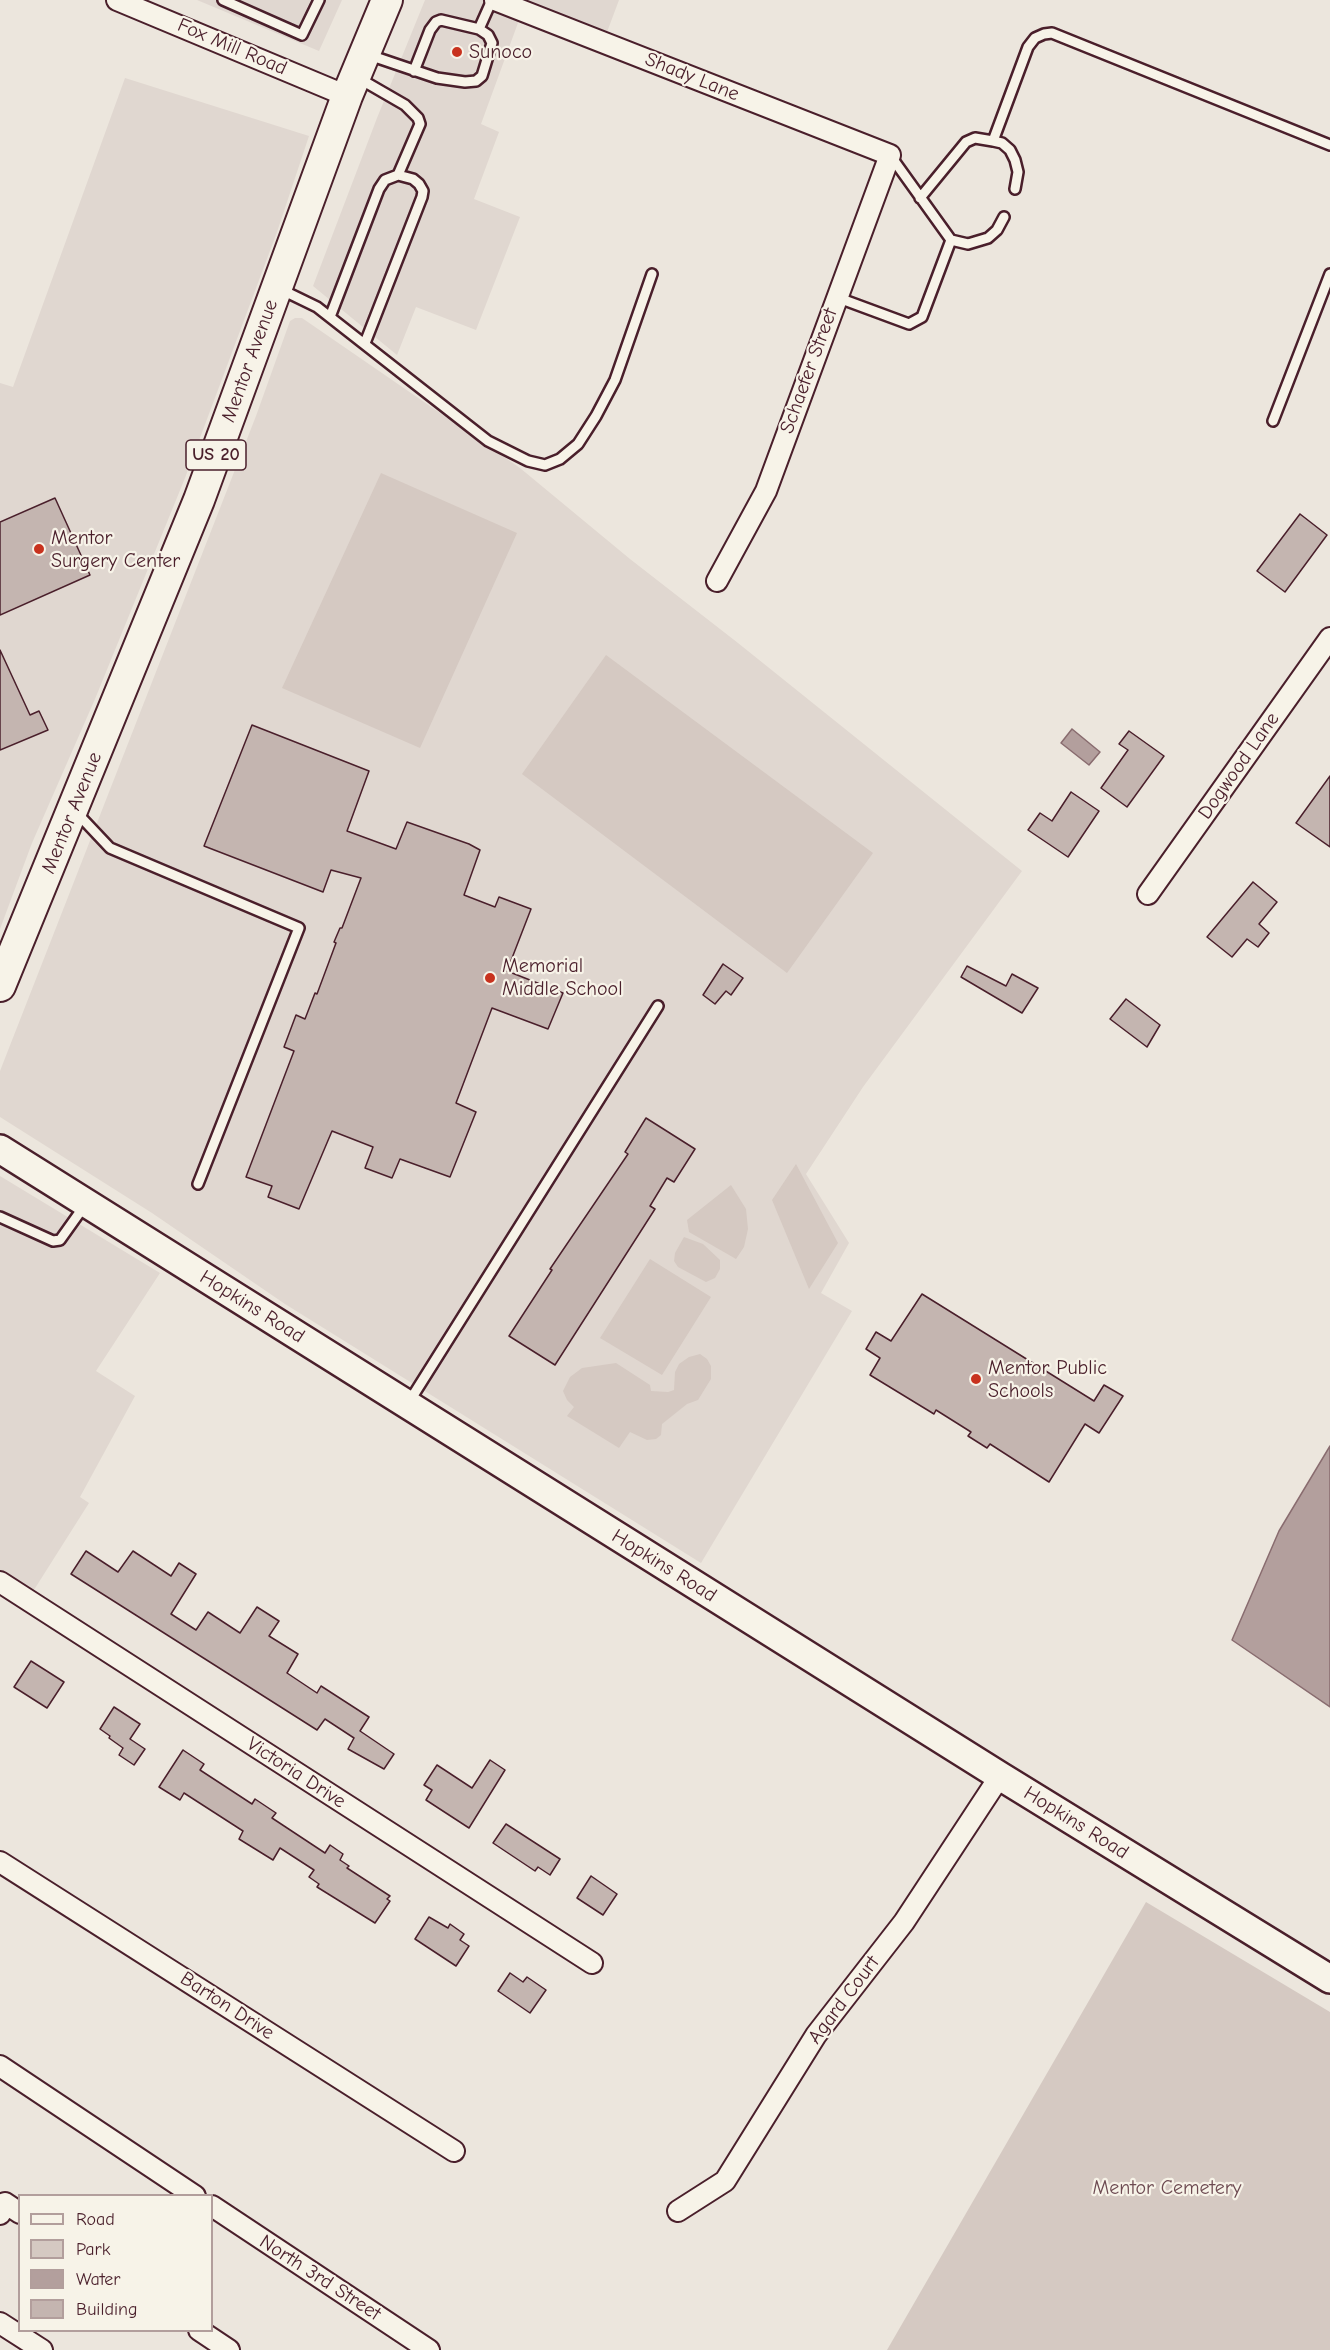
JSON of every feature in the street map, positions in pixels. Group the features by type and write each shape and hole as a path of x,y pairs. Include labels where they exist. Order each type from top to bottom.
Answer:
{"main road":[{"name":"Mentor Avenue","path":"0,986 199,500 355,75 387,0"}],"street":[{"name":"Fox Mill Road","path":"117,0 355,75"},
{"name":"Shady Lane","path":"494,0 890,155"},
{"name":"Schaefer Street","path":"717,581 766,491 890,155"},
{"name":"Dogwood Lane","path":"1148,894 1330,638"},
{"name":"Hopkins Road","path":"0,1149 1000,1776 1330,1979"},
{"name":"Victoria Drive","path":"0,1582 592,1964"},
{"name":"Agard Court","path":"678,2211 725,2181 816,2035 904,1922 1000,1776"},
{"name":"Barton Drive","path":"0,1862 454,2151"},
{"path":"0,2066 192,2194"},
{"name":"North 3rd Street","path":"213,2207 424,2349"},
{"path":"0,2322 42,2350"},
{"path":"201,2332 229,2350"}],"lane":[{"path":"223,0 302,35 319,0"},
{"path":"479,29 494,0"},
{"path":"355,75 414,71 446,79 476,81 482,76 492,43 488,35 479,29 441,20 436,22 430,30 414,71"},
{"path":"993,141 1028,47 1035,38 1052,33 1330,144"},
{"path":"355,75 405,105 418,118 420,124 398,175"},
{"path":"920,198 966,142 975,138 1002,143 1010,150 1016,160 1018,172 1015,189"},
{"path":"890,155 951,240 968,244 988,238 997,230 1004,217"},
{"path":"330,317 379,189 385,180 398,175 413,179 420,184 422,197 365,343"},
{"path":"836,297 909,324 922,317 951,240"},
{"path":"277,288 317,307 488,441 528,461 545,465 560,459 578,444 596,416 615,380 652,273"},
{"path":"1273,421 1330,274"},
{"path":"73,809 110,849 299,928 198,1184"},
{"path":"408,1404 658,1006"},
{"path":"0,1217 53,1241 60,1240 86,1203"}],"shaded area":[{"path":"197,0 342,0 319,51"},
{"path":"425,0 619,0 607,32 526,1 481,124 499,132 474,199 520,217 476,330 416,307 397,355 313,286"},
{"path":"125,78 309,136 277,232 185,478 95,699 32,843 0,929 0,383 13,387"},
{"name":"Memorial Middle School","path":"302,318 520,468 630,559 1022,871 863,1087 806,1174 849,1243 821,1293 852,1311 701,1563 285,1304 152,1213 0,1117 0,1071 256,416 290,321"},
{"path":"0,1176 160,1273 96,1371 135,1396 80,1497 89,1503 32,1593 0,1572"}],"green space":[{"path":"381,473 517,533 420,748 282,688"},
{"path":"606,655 873,853 787,973 522,774"},
{"path":"796,1164 838,1243 809,1289 772,1200"},
{"path":"731,1185 746,1209 748,1229 744,1247 736,1259 689,1232 687,1220"},
{"path":"684,1237 703,1244 720,1260 720,1269 715,1278 706,1282 678,1267 674,1261 675,1253"},
{"path":"650,1259 711,1297 662,1375 600,1338"},
{"path":"700,1354 711,1366 711,1379 698,1400 687,1404 662,1424 661,1435 656,1439 647,1440 630,1432 619,1448 567,1416 574,1407 567,1400 563,1391 570,1377 582,1368 616,1363 650,1385 651,1391 668,1392 674,1390 675,1372 679,1364 689,1357"},
{"name":"Mentor Cemetery","path":"1146,1902 1330,2012 1330,2350 887,2350"}],"water":[{"path":"1072,729 1100,752 1089,765 1061,743"},
{"path":"1330,1446 1330,1707 1232,1640 1279,1531"}],"building":[{"name":"Mentor Surgery Center","path":"55,498 90,575 0,615 0,522"},
{"path":"1300,514 1327,535 1285,592 1257,571"},
{"path":"0,650 30,715 39,711 48,730 0,750"},
{"path":"252,725 369,771 347,831 396,849 407,822 469,844 480,850 464,895 495,907 499,897 531,909 507,971 563,993 548,1029 492,1008 456,1103 476,1112 450,1177 400,1159 392,1178 365,1168 373,1147 332,1131 299,1209 268,1197 272,1186 246,1177 294,1051 284,1047 296,1015 305,1019 315,993 317,994 336,943 334,942 342,928 361,878 331,870 323,892 204,846"},
{"path":"1129,731 1164,756 1127,807 1101,788 1128,750 1119,744"},
{"path":"1330,776 1330,847 1296,823"},
{"path":"1071,792 1099,811 1068,857 1028,830 1040,813 1052,821"},
{"path":"1253,882 1277,902 1259,924 1269,933 1258,947 1247,939 1232,957 1207,937"},
{"path":"723,964 743,978 731,995 726,991 715,1004 703,995"},
{"path":"967,966 1006,986 1012,974 1038,988 1022,1013 961,977"},
{"path":"1126,999 1160,1025 1147,1047 1110,1019"},
{"path":"646,1118 695,1149 674,1182 667,1178 650,1206 655,1209 555,1365 509,1336 552,1270 550,1269 628,1154 625,1152"},
{"path":"922,1294 1094,1401 1104,1385 1123,1396 1099,1433 1085,1424 1049,1482 990,1444 987,1448 968,1436 971,1432 936,1410 934,1414 870,1375 880,1358 866,1349 876,1332 891,1341"},
{"path":"86,1551 118,1572 133,1551 171,1576 179,1563 196,1574 171,1614 196,1630 208,1612 240,1633 257,1607 279,1621 269,1636 298,1654 287,1673 317,1693 321,1686 369,1717 360,1731 394,1754 384,1769 348,1749 354,1738 325,1719 317,1730 71,1574"},
{"path":"31,1661 64,1682 47,1708 14,1687"},
{"path":"114,1707 140,1724 130,1739 145,1749 134,1765 119,1755 123,1748 100,1729"},
{"path":"183,1750 204,1764 200,1770 252,1804 255,1799 276,1813 272,1818 325,1853 330,1845 343,1854 340,1860 349,1866 347,1868 390,1896 387,1899 390,1901 375,1923 317,1887 319,1884 309,1877 314,1870 280,1848 273,1860 239,1839 243,1831 184,1793 180,1800 159,1787"},
{"path":"490,1760 505,1770 469,1828 426,1800 432,1790 424,1785 437,1765 472,1788"},
{"path":"506,1824 560,1859 550,1875 538,1867 535,1871 493,1843"},
{"path":"591,1876 617,1894 603,1915 577,1898"},
{"path":"429,1917 448,1928 450,1924 464,1934 460,1940 469,1946 456,1966 415,1939"},
{"path":"510,1973 523,1982 527,1977 546,1990 530,2013 498,1991"}],"place":[{"name":"Sunoco","path":"457,52"},
{"name":"Mentor Surgery Center","path":"39,549"},
{"name":"Memorial Middle School","path":"490,978"},
{"name":"Mentor Public Schools","path":"976,1379"}]}
